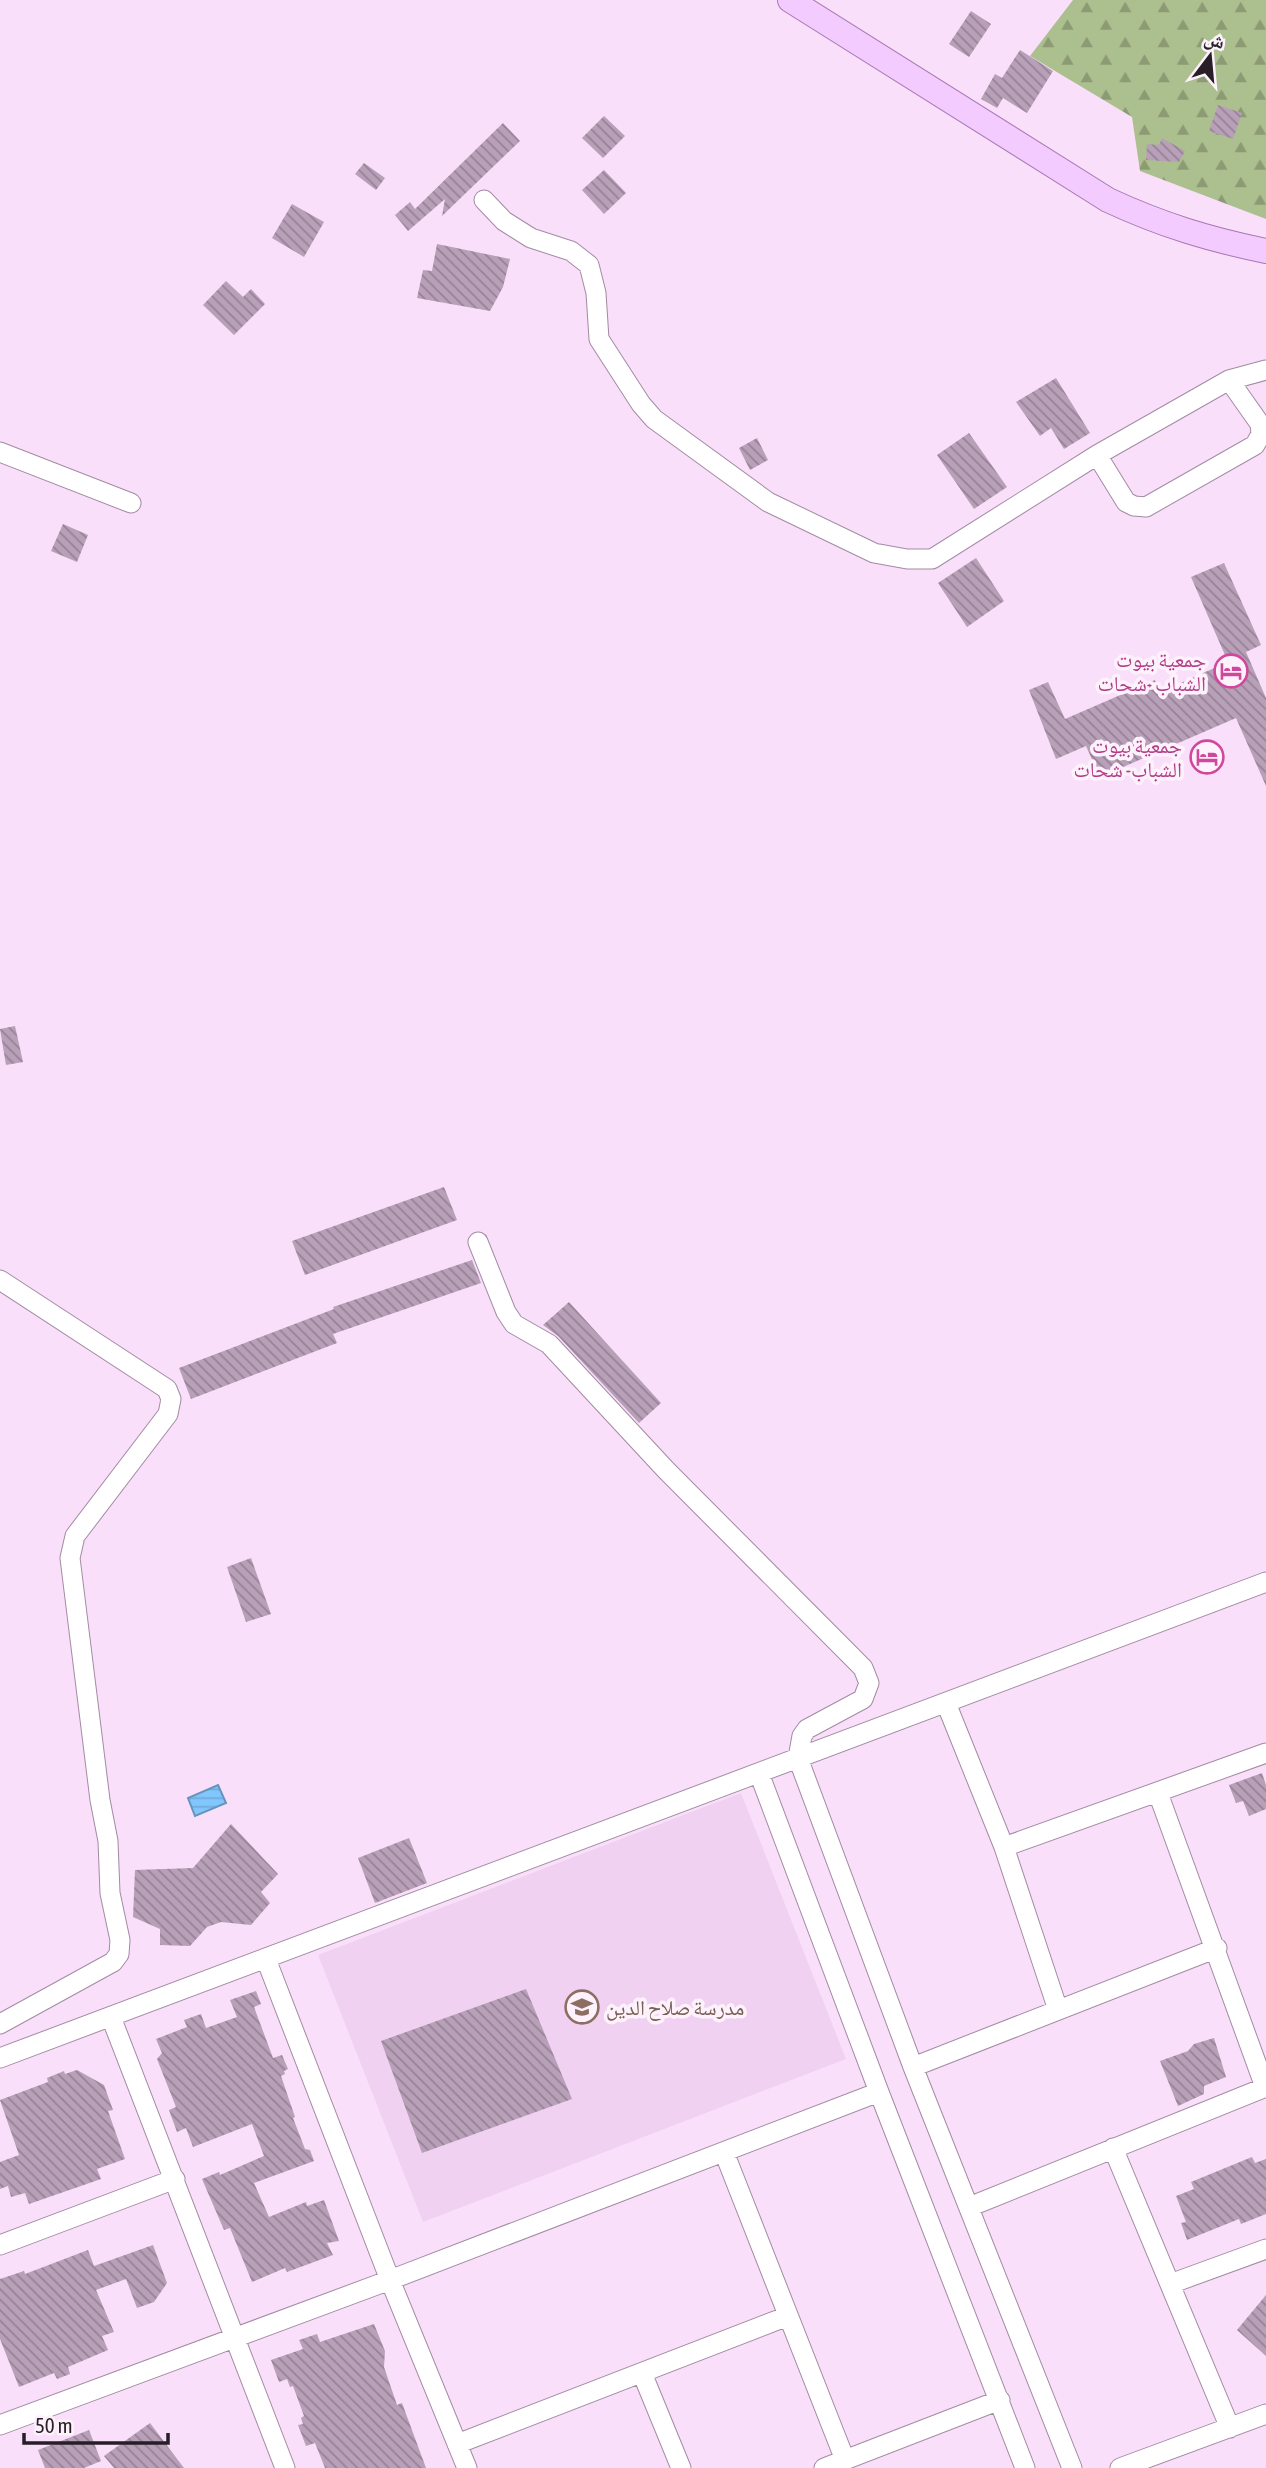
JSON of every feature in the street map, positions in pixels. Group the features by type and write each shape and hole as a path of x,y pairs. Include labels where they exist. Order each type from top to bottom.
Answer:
{"main road":[{"path":"790,0 1108,200 1191,234 1266,251"}],"street":[{"path":"484,200 504,221 531,237 571,251 589,265 596,293 599,339 641,404 654,419 768,502 874,553 907,559 932,559 1097,455 1229,380 1266,370"},
{"path":"1097,455 1126,502 1134,506 1146,507 1183,486 1255,444 1261,434 1260,424 1229,380"},
{"path":"0,452 131,503"},
{"path":"478,1242 506,1312 514,1324 549,1344 666,1470 863,1668 869,1683 863,1699 807,1729 802,1736 798,1758 914,2067 1072,2468"},
{"path":"0,1280 167,1389 171,1399 168,1414 75,1536 70,1558 100,1800 108,1841 110,1893 120,1940 119,1954 113,1962 0,2024"},
{"path":"0,2058 1266,1582"},
{"path":"946,1703 1004,1847 1058,2010"},
{"path":"1004,1847 1266,1753"},
{"path":"759,1773 1025,2468"},
{"path":"969,2207 1266,2087 1158,1793"},
{"path":"914,2067 1217,1948"},
{"path":"266,1959 390,2280 467,2468"},
{"path":"111,2017 285,2468"},
{"path":"0,2425 390,2280 879,2092"},
{"path":"1113,2148 1230,2428"},
{"path":"724,2152 845,2460"},
{"path":"0,2245 175,2179"},
{"path":"1170,2284 1266,2249"},
{"path":"457,2444 788,2316"},
{"path":"642,2373 681,2468"},
{"path":"824,2468 1000,2400"},
{"path":"1121,2468 1266,2414"}],"shaded area":[{"name":"مدرسة صلاح الدين","path":"741,1793 846,2059 423,2222 318,1955"}],"green space":[{"path":"1073,0 1266,0 1266,219 1140,171 1132,117 1030,56"}],"water":[{"path":"218,1785 226,1803 195,1816 188,1798"}],"building":[{"path":"971,11 991,24 969,57 949,44"},
{"path":"1020,50 1053,71 1027,113 1003,98 997,108 981,99 995,74 1002,78"},
{"path":"1218,105 1242,113 1233,139 1209,131"},
{"path":"604,116 625,136 603,158 582,138"},
{"path":"503,123 520,141 442,216 445,199 408,231 395,215 410,202 415,209"},
{"path":"1162,138 1185,151 1179,162 1146,160 1147,144 1159,145"},
{"path":"364,163 385,178 376,190 355,174"},
{"path":"604,170 626,193 604,214 582,190"},
{"path":"292,204 324,222 304,257 272,238"},
{"path":"437,244 510,259 503,287 490,311 417,298 423,270 432,271"},
{"path":"226,281 243,297 251,289 265,304 234,335 203,305"},
{"path":"1056,378 1090,433 1064,449 1051,428 1040,436 1016,402"},
{"path":"969,433 1007,487 974,509 937,455"},
{"path":"757,438 768,460 750,470 739,448"},
{"path":"63,524 88,535 77,562 51,551"},
{"path":"976,558 1004,601 967,627 938,583"},
{"name":"جمعية بيوت الشباب -شحات","path":"1224,563 1261,645 1246,652 1266,698 1266,786 1236,718 1100,777 1086,746 1056,759 1029,690 1048,682 1065,719 1155,680 1160,692 1228,662 1191,577"},
{"path":"15,1026 23,1062 6,1065 0,1029"},
{"path":"444,1187 457,1220 305,1275 292,1241"},
{"path":"472,1260 481,1283 333,1334 337,1343 191,1399 179,1368 334,1309 333,1307"},
{"path":"569,1302 661,1403 639,1423 558,1336 543,1325"},
{"path":"251,1558 271,1614 246,1622 227,1567"},
{"path":"1262,1773 1266,1785 1266,1809 1249,1816 1243,1801 1236,1803 1229,1785"},
{"path":"231,1824 278,1874 261,1892 270,1903 251,1925 221,1922 207,1927 190,1946 160,1945 160,1929 133,1917 135,1870 193,1868"},
{"path":"409,1838 427,1883 375,1903 358,1858"},
{"path":"526,1989 572,2099 422,2153 381,2041"},
{"path":"256,1991 261,2004 254,2007 273,2058 282,2055 288,2069 281,2076 305,2149 310,2150 314,2161 254,2183 269,2217 306,2202 307,2206 324,2200 339,2241 327,2243 333,2255 287,2272 285,2268 252,2282 230,2228 224,2230 202,2179 219,2172 220,2175 264,2156 252,2124 193,2147 186,2128 177,2132 169,2110 176,2107 157,2059 162,2053 156,2039 187,2027 184,2020 201,2014 206,2028 237,2017 230,2000"},
{"path":"1214,2038 1226,2077 1204,2086 1204,2094 1178,2106 1160,2061 1188,2051 1194,2044"},
{"path":"77,2070 104,2085 113,2110 108,2111 125,2159 97,2169 101,2179 29,2204 25,2193 11,2197 8,2186 0,2189 0,2162 19,2155 0,2100 48,2082 47,2078 64,2071 65,2074"},
{"path":"1252,2157 1255,2163 1266,2159 1266,2214 1241,2224 1239,2219 1187,2240 1181,2223 1186,2222 1176,2196 1194,2189 1191,2182"},
{"path":"153,2245 167,2283 154,2302 137,2308 126,2279 96,2290 114,2332 102,2336 108,2350 68,2367 70,2374 57,2379 54,2373 19,2387 0,2339 0,2279 24,2271 25,2274 88,2250 94,2266"},
{"path":"1266,2295 1266,2356 1237,2330"},
{"path":"374,2324 385,2351 384,2367 397,2405 402,2403 426,2468 325,2468 315,2443 306,2446 298,2425 303,2424 301,2418 304,2416 293,2386 290,2387 287,2379 279,2382 271,2360 303,2349 299,2340 317,2334 320,2342"},
{"path":"150,2423 184,2468 114,2468 104,2456"},
{"path":"89,2430 101,2461 84,2468 45,2468 38,2450"}],"place":[{"name":"جمعية بيوت الشباب -شحات","path":"1231,671"},
{"name":"جمعية بيوت الشباب- شحات","path":"1207,757"},
{"name":"مدرسة صلاح الدين","path":"582,2007"}]}
